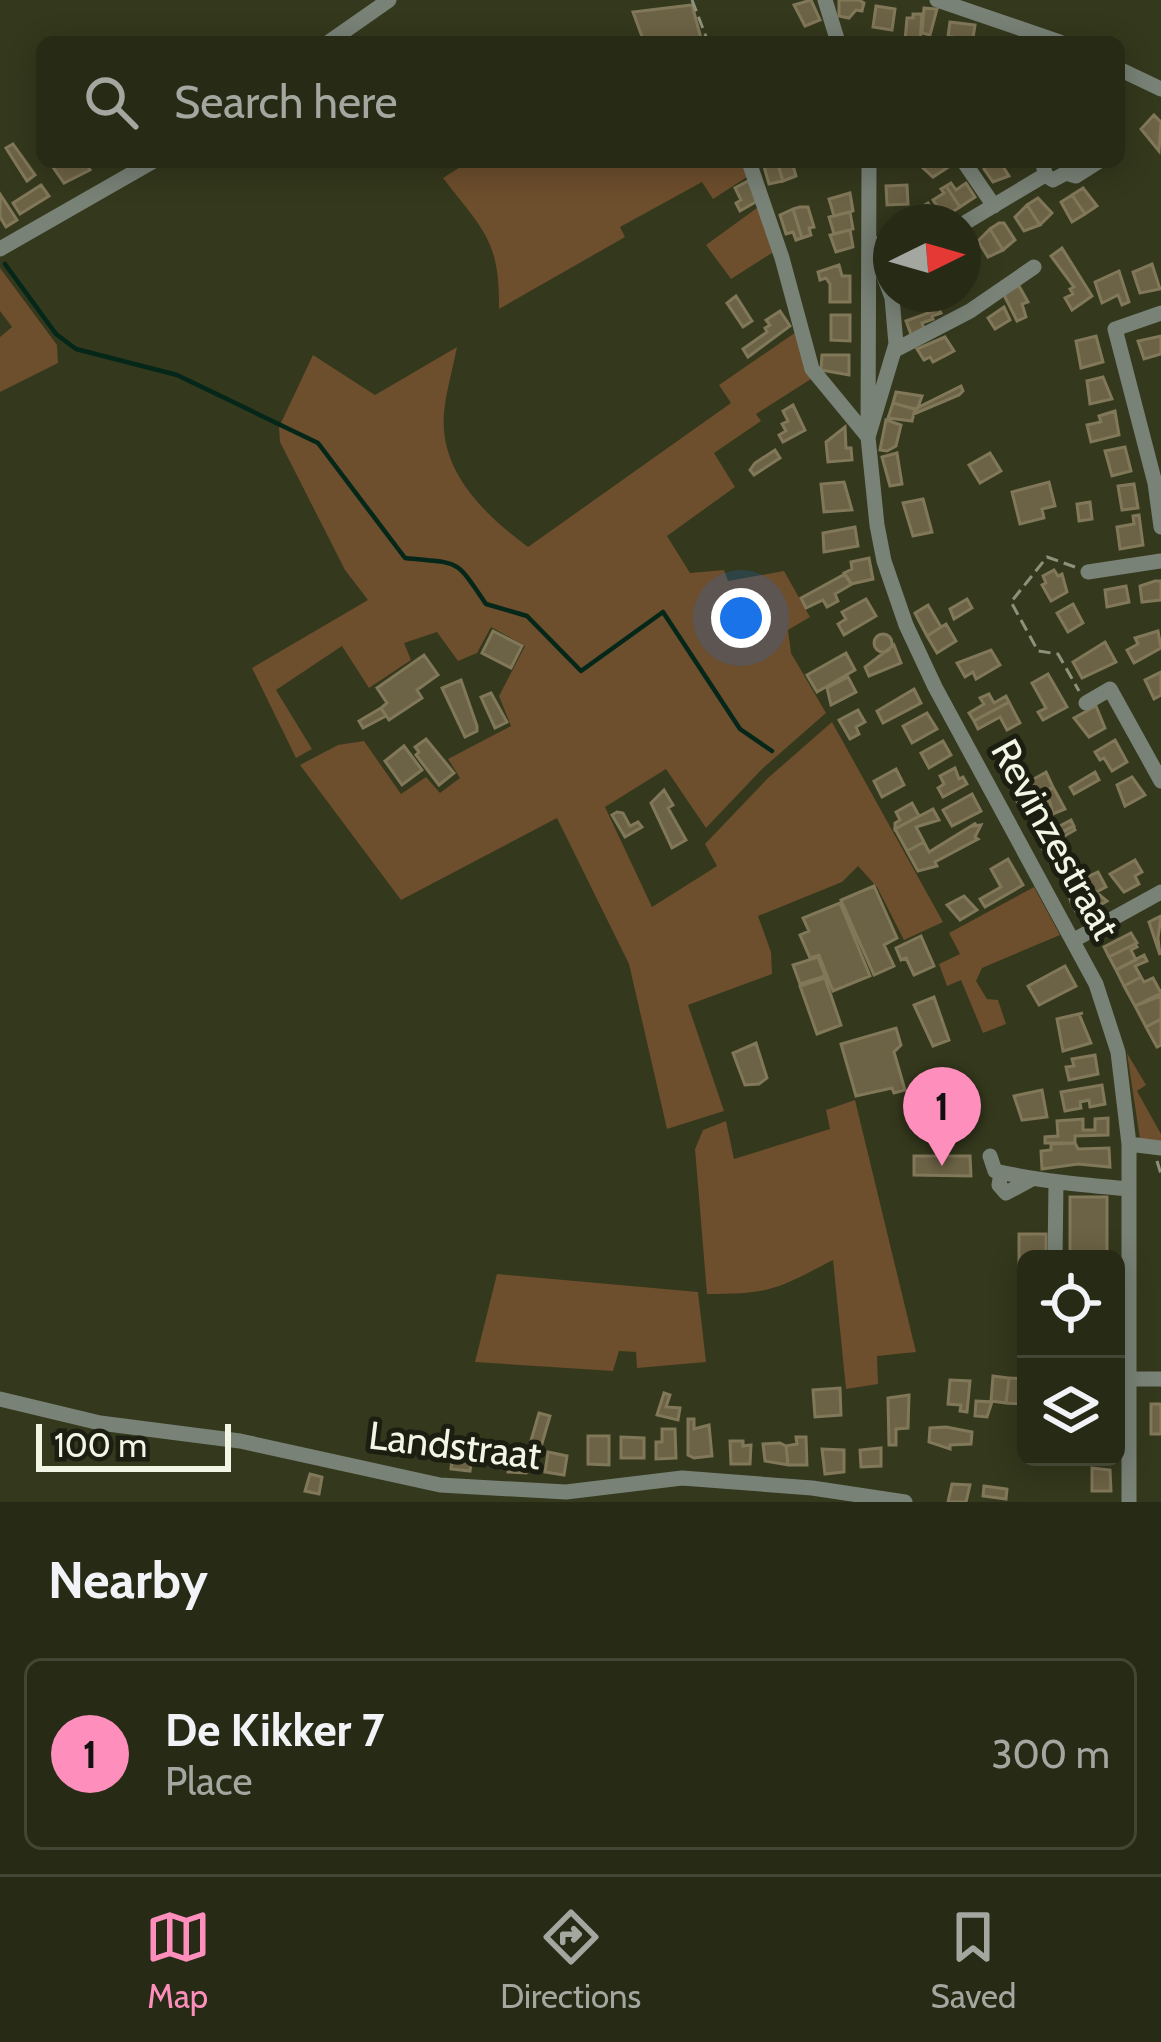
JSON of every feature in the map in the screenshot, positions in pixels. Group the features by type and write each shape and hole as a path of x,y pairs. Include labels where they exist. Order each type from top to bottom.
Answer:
{"street":[{"path":"338,36 389,0"},
{"path":"825,0 836,36"},
{"path":"937,0 1042,36"},
{"path":"1125,72 1161,89"},
{"path":"0,249 142,168"},
{"path":"751,168 812,369 868,437"},
{"name":"Revinzestraat","path":"869,168 868,437 884,561 906,625 935,687 1074,940 1112,1024 1125,1090 1129,1502"},
{"path":"968,168 994,206"},
{"path":"981,214 1044,168 1058,180 1067,168"},
{"name":"Revinzestraat","path":"871,241 873,244"},
{"path":"895,350 970,311 1034,267"},
{"name":"Revinzestraat","path":"868,437 895,350 893,312"},
{"path":"1161,313 1114,329 1158,483 1161,527"},
{"path":"1088,572 1161,561"},
{"path":"1086,703 1110,689 1161,781"},
{"path":"1074,940 1161,892"},
{"path":"1129,1144 1161,1148"},
{"path":"990,1156 995,1172 1129,1189"},
{"path":"1054,1250 1055,1183"},
{"path":"1128,1378 1161,1379"},
{"name":"Landstraat","path":"0,1400 100,1423 278,1448 440,1493 566,1492 682,1478 812,1488 905,1502"}],"path":[{"path":"692,0 706,36"},
{"path":"1086,703 1058,654 1038,651 1012,602 1047,557 1088,572"}],"shaded area":[{"path":"459,168 747,168 750,175 713,199 702,182 620,227 625,237 499,309 492,251 443,178"},
{"path":"761,205 775,251 731,279 706,245"},
{"path":"0,268 57,345 58,363 0,392 0,337 12,327 0,311"},
{"path":"796,332 811,379 756,414 761,421 714,453 735,487 667,536 690,573 724,570 728,581 784,571 810,617 788,630 791,653 826,713 762,769 706,828 666,769 605,807 652,907 717,866 705,844 768,778 832,722 943,922 904,940 877,887 858,866 842,882 758,916 771,952 772,974 688,1005 724,1111 667,1129 629,964 557,818 401,900 300,765 338,745 364,741 401,794 426,777 440,793 460,778 448,759 511,726 499,696 525,646 491,627 477,653 458,661 437,632 404,643 411,660 369,688 342,646 276,690 312,749 296,758 252,668 368,600 345,570 280,442 279,427 313,355 375,395 457,347 444,413 449,454 481,506 528,547 731,403 719,385"},
{"path":"1034,887 1060,935 982,968 976,981 987,999 998,1000 1006,1024 983,1033 961,980 947,986 939,964 960,954 949,933"},
{"path":"1127,1053 1146,1085 1137,1091 1161,1142 1140,1139"},
{"path":"855,1100 916,1352 877,1356 878,1384 846,1389 833,1260 773,1288 707,1294 695,1149 703,1130 726,1121 734,1159 830,1129 826,1110"},
{"path":"497,1274 698,1292 706,1362 637,1368 636,1352 619,1351 613,1371 475,1362"}],"building":[{"path":"811,0 820,20 805,26 794,5"},
{"path":"839,0 859,0 864,3 862,11 856,10 849,18 839,16"},
{"path":"692,5 700,36 642,36 633,12"},
{"path":"876,6 895,9 892,30 873,27"},
{"path":"924,8 937,9 930,35 922,33"},
{"path":"913,14 922,14 920,36 905,36 907,18"},
{"path":"950,22 975,25 973,36 948,36"},
{"path":"1154,115 1161,122 1159,151 1141,129"},
{"path":"13,144 35,175 27,181 6,148"},
{"path":"54,168 90,170 64,183"},
{"path":"764,168 779,168 783,181 769,184"},
{"path":"779,168 794,168 796,176 783,181"},
{"path":"923,168 947,168 933,177"},
{"path":"1004,168 1009,176 993,182 984,169"},
{"path":"748,181 759,200 740,211 735,188"},
{"path":"951,183 956,190 966,183 975,197 958,204 946,186"},
{"path":"41,185 49,196 20,214 13,203"},
{"path":"907,185 908,204 887,204 886,186"},
{"path":"946,186 958,204 936,204 933,200 944,193 941,189"},
{"path":"1083,188 1097,206 1085,214 1072,195"},
{"path":"850,193 853,211 834,216 829,199"},
{"path":"0,194 17,220 6,227 0,217"},
{"path":"1072,195 1085,214 1072,222 1061,202"},
{"path":"1038,198 1052,213 1040,225 1027,205"},
{"path":"1027,205 1040,225 1024,231 1015,217"},
{"path":"808,207 814,227 809,228 811,235 802,238 793,209"},
{"path":"793,209 802,238 796,240 793,232 786,234 780,215"},
{"path":"850,212 853,229 834,234 829,217"},
{"path":"1004,223 1015,240 1003,250 990,229"},
{"path":"990,229 1003,250 988,257 981,238"},
{"path":"850,230 853,247 836,252 830,235"},
{"path":"1062,248 1092,296 1072,310 1065,298 1073,294 1070,289 1074,287 1051,256"},
{"path":"1152,264 1160,289 1140,293 1133,272"},
{"path":"839,265 842,276 850,276 850,302 830,302 830,284 826,278 820,280 818,272"},
{"path":"1119,271 1129,302 1122,305 1118,295 1102,303 1095,282"},
{"path":"1019,286 1028,302 1022,304 1026,317 1017,321 1003,293"},
{"path":"736,296 752,321 743,327 727,303"},
{"path":"1004,307 1010,320 995,329 988,318"},
{"path":"780,311 790,326 748,357 743,349 767,332 766,320"},
{"path":"941,313 922,323 925,332 912,337 906,321"},
{"path":"831,315 850,315 850,341 831,340"},
{"path":"1096,336 1103,362 1081,368 1076,341"},
{"path":"1161,336 1161,354 1144,359 1138,341"},
{"path":"945,337 954,351 933,362 930,357 924,360 917,349"},
{"path":"822,355 849,355 849,375 821,370"},
{"path":"1103,377 1112,399 1090,404 1087,381"},
{"path":"961,386 959,395 914,414 915,409"},
{"path":"896,392 922,396 917,410 893,403"},
{"path":"893,403 915,409 912,421 888,418"},
{"path":"793,405 805,430 783,442 779,435 786,431 782,424 788,421 783,411"},
{"path":"1115,411 1119,435 1091,442 1087,425"},
{"path":"886,420 901,425 896,446 887,451 880,450"},
{"path":"845,427 852,460 828,462 826,442"},
{"path":"1125,447 1131,471 1112,476 1105,451"},
{"path":"775,450 780,458 754,475 750,470 755,463"},
{"path":"897,453 902,484 890,486 882,457"},
{"path":"990,453 1001,471 980,483 969,465"},
{"path":"844,482 852,510 824,512 821,484"},
{"path":"1049,482 1055,506 1042,509 1044,518 1020,524 1012,492"},
{"path":"1134,484 1138,508 1122,510 1118,486"},
{"path":"923,499 932,532 913,536 903,503"},
{"path":"1090,502 1092,519 1079,521 1077,504"},
{"path":"1139,515 1143,545 1120,549 1117,527 1134,524 1133,516"},
{"path":"855,527 858,546 824,552 823,533"},
{"path":"869,558 873,579 851,584 844,573 852,569 851,562"},
{"path":"1054,570 1062,574 1067,592 1051,601 1042,585 1046,583 1043,576"},
{"path":"845,574 852,584 835,594 838,601 827,607 823,600 806,608 801,598"},
{"path":"1161,581 1161,600 1142,602 1140,586"},
{"path":"1126,586 1129,602 1107,607 1105,590"},
{"path":"866,599 876,616 844,635 838,624 846,619 842,612"},
{"path":"967,599 972,608 954,619 950,609"},
{"path":"1073,604 1083,623 1068,632 1057,613"},
{"path":"928,605 941,627 927,636 915,613"},
{"path":"946,624 956,641 937,653 927,636"},
{"path":"493,631 522,646 511,668 482,653"},
{"path":"1158,631 1161,648 1134,663 1127,650 1138,644 1135,638"},
{"path":"883,634 892,643 883,652 874,643"},
{"path":"1105,642 1116,662 1082,678 1073,662"},
{"path":"894,645 901,663 869,676 865,667"},
{"path":"991,650 1000,665 976,679 973,672 965,677 957,663"},
{"path":"846,653 855,670 817,692 807,675"},
{"path":"424,655 438,675 417,690 422,698 389,720 381,708 387,703 377,688"},
{"path":"1161,672 1161,695 1154,699 1145,680"},
{"path":"1048,674 1067,707 1043,720 1038,712 1046,708 1032,683"},
{"path":"848,677 856,692 831,705 827,688"},
{"path":"461,680 477,726 477,731 465,737 442,688"},
{"path":"914,689 921,703 883,723 877,711"},
{"path":"491,693 507,722 495,728 481,697"},
{"path":"989,694 994,703 1006,696 1009,702 974,721 969,713 984,704 980,698"},
{"path":"1009,702 1020,723 1007,730 1000,717 978,729 974,721"},
{"path":"1096,706 1105,728 1089,737 1074,718"},
{"path":"381,708 386,716 363,728 359,721"},
{"path":"858,710 865,722 850,739 839,720"},
{"path":"927,713 937,729 912,743 903,726"},
{"path":"426,739 454,773 439,785 416,755 415,747"},
{"path":"1115,740 1127,762 1112,771 1095,752"},
{"path":"943,741 951,755 929,768 921,753"},
{"path":"404,746 422,770 402,785 385,761"},
{"path":"955,768 967,784 943,797 938,788 944,784 940,776"},
{"path":"896,769 904,785 882,797 874,781"},
{"path":"1046,772 1053,787 1019,806 1015,797 1028,790 1025,784"},
{"path":"1095,772 1099,780 1074,794 1070,787"},
{"path":"1132,777 1145,795 1125,806 1117,785"},
{"path":"1053,787 1065,809 1053,814 1048,796 1048,801 1024,814 1019,806"},
{"path":"664,790 686,840 672,848 651,803"},
{"path":"972,794 981,811 952,826 943,810"},
{"path":"912,803 919,816 895,829 900,820 896,812"},
{"path":"933,809 939,820 916,827 924,842 907,851 895,829"},
{"path":"623,813 630,826 638,822 642,827 625,837 612,815"},
{"path":"1071,820 1074,826 1040,844 1034,833 1049,825 1052,830"},
{"path":"976,823 974,826 981,825 978,839 935,862 937,866 918,871 907,851 924,842 929,852"},
{"path":"1073,826 1075,830 1061,838 1064,853 1049,861 1040,844"},
{"path":"1008,859 1023,885 985,907 980,899 1001,887 991,869"},
{"path":"1135,860 1142,872 1135,876 1139,884 1124,892 1110,874"},
{"path":"1098,872 1106,887 1072,905 1066,887"},
{"path":"874,886 897,938 884,945 894,966 874,975 841,900"},
{"path":"1097,893 1107,901 1079,917 1073,906"},
{"path":"964,896 977,910 960,920 947,905"},
{"path":"840,903 870,976 833,991 819,955 810,958 800,935 809,931 803,918"},
{"path":"1161,916 1158,938 1160,955 1149,922"},
{"path":"1131,933 1137,943 1109,957 1104,947"},
{"path":"921,936 934,966 914,975 896,948"},
{"path":"1135,944 1131,950 1136,960 1116,970 1109,957"},
{"path":"1144,955 1147,961 1135,966 1141,977 1124,986 1116,970"},
{"path":"818,957 825,976 800,984 793,965"},
{"path":"1065,966 1076,986 1039,1005 1028,986"},
{"path":"1141,977 1144,982 1153,978 1161,993 1135,1006 1124,986"},
{"path":"825,978 841,1025 817,1034 800,986"},
{"path":"1161,996 1161,1019 1146,1027 1135,1006"},
{"path":"934,997 949,1040 933,1046 914,1005"},
{"path":"1083,1013 1079,1014 1091,1043 1063,1051 1057,1019"},
{"path":"1161,1019 1161,1045 1157,1047 1146,1027"},
{"path":"896,1028 901,1045 894,1052 905,1090 856,1096 841,1044"},
{"path":"756,1043 767,1078 745,1085 733,1053"},
{"path":"1095,1055 1098,1074 1069,1080 1066,1067 1074,1066 1072,1059"},
{"path":"1102,1085 1105,1104 1090,1107 1089,1100 1080,1102 1081,1108 1065,1111 1061,1092"},
{"path":"1042,1090 1047,1117 1022,1120 1014,1096"},
{"path":"1108,1118 1108,1135 1075,1136 1075,1143 1045,1143 1045,1137 1058,1136 1057,1121 1083,1119 1083,1130 1095,1130 1095,1119"},
{"path":"1075,1143 1078,1149 1109,1148 1110,1167 1078,1164 1042,1169 1041,1151 1051,1150 1051,1144"},
{"path":"914,1156 970,1156 971,1176 914,1175"},
{"path":"1070,1197 1107,1197 1107,1250 1070,1250"},
{"path":"1019,1234 1046,1234 1046,1250 1019,1250"},
{"path":"993,1376 1009,1378 1006,1403 991,1401"},
{"path":"1009,1378 1017,1379 1017,1404 1006,1403"},
{"path":"950,1380 970,1381 967,1412 960,1411 961,1405 948,1404"},
{"path":"840,1388 841,1415 815,1417 813,1390"},
{"path":"664,1393 670,1395 666,1407 680,1408 678,1420 657,1415"},
{"path":"909,1395 908,1428 896,1429 896,1445 889,1445 888,1398"},
{"path":"976,1401 992,1402 987,1417 975,1416"},
{"path":"1151,1404 1161,1404 1161,1434 1151,1434"},
{"path":"539,1413 550,1416 541,1447 530,1444"},
{"path":"688,1419 694,1419 694,1429 709,1425 712,1456 688,1455"},
{"path":"930,1428 972,1432 971,1444 950,1445 950,1449 929,1442"},
{"path":"662,1429 675,1429 676,1458 656,1459"},
{"path":"588,1436 609,1436 609,1465 588,1464"},
{"path":"621,1437 644,1438 644,1458 621,1458"},
{"path":"796,1437 806,1437 807,1465 788,1465 786,1446 797,1444"},
{"path":"730,1441 751,1445 750,1464 731,1464"},
{"path":"763,1444 786,1446 788,1465 765,1461"},
{"path":"509,1446 527,1448 526,1473 508,1472"},
{"path":"881,1448 881,1466 861,1467 860,1450"},
{"path":"453,1449 473,1452 470,1471 451,1469"},
{"path":"822,1449 844,1450 844,1472 825,1474"},
{"path":"548,1452 567,1456 564,1475 545,1472"},
{"path":"1092,1468 1110,1470 1111,1491 1092,1491"},
{"path":"310,1474 322,1477 319,1494 305,1491"},
{"path":"952,1484 970,1485 966,1502 948,1502"},
{"path":"984,1486 1007,1489 1006,1499 983,1496"}],"waterway":[{"path":"5,264 56,334 76,349 177,375 318,443 405,558 437,561 461,570 486,604 527,616 581,671 663,612 740,729 772,751"}],"place":[{"name":"De Kikker 7","path":"942,1166"}]}
